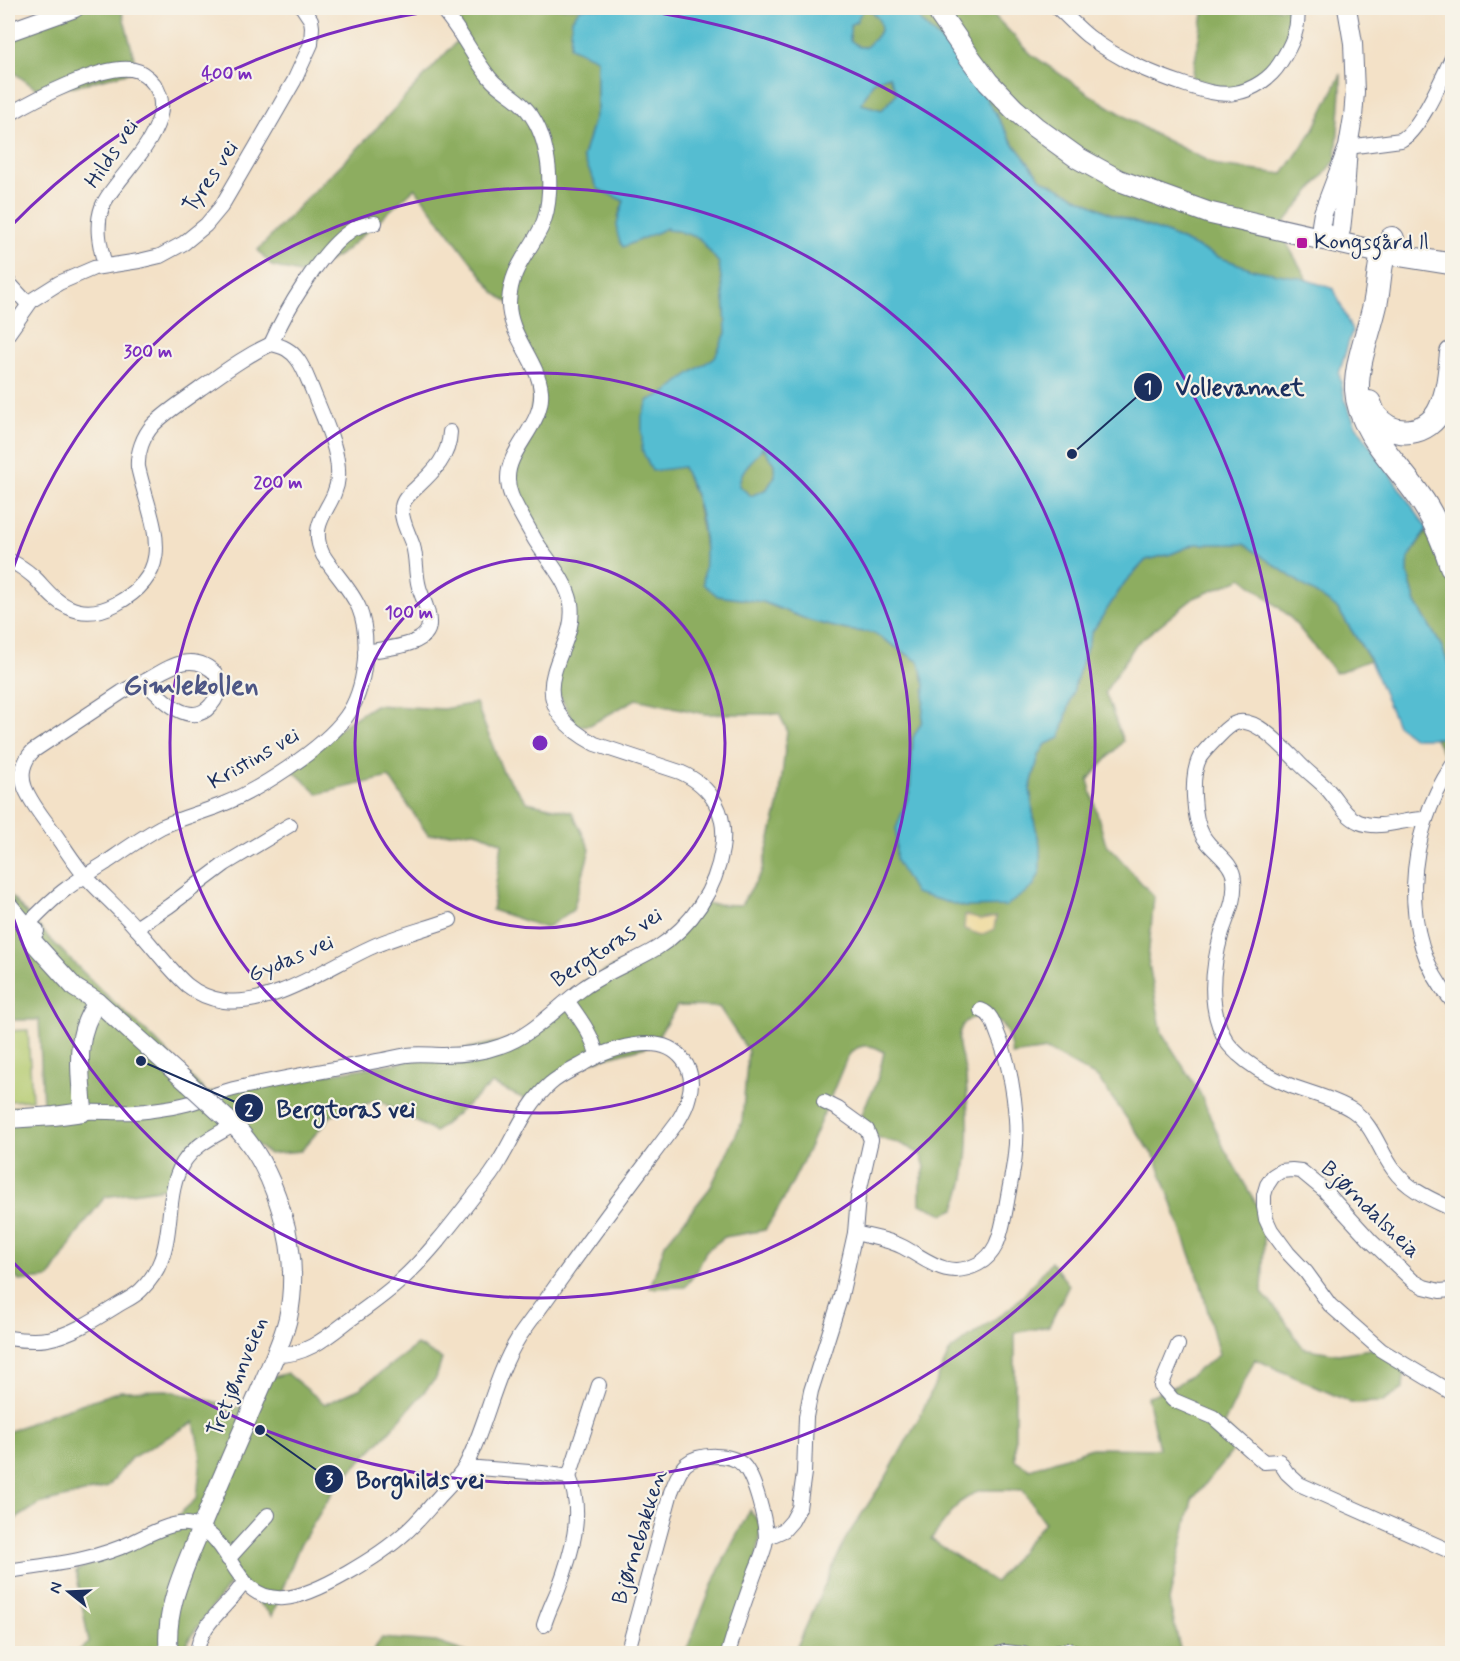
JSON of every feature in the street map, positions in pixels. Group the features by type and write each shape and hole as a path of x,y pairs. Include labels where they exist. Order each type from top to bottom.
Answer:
{"highway":[{"path":"1391,249 1367,374 1366,389 1374,415 1393,430 1403,432 1424,428 1441,409 1448,383 1452,353"},
{"path":"1391,249 1359,368 1357,390 1360,408 1368,426 1433,518 1452,566"}],"main road":[{"path":"937,8 988,82 1027,121 1098,170 1135,187 1209,213 1330,232 1391,249 1426,252 1452,251"},
{"path":"1426,252 1452,264"}],"street":[{"path":"8,32 75,8"},
{"name":"Tyres vei","path":"8,334 28,304 59,283 75,275 105,266 160,256 198,233 221,207 294,81 313,35 311,20 303,8"},
{"name":"Bergtoras vei","path":"8,1119 83,1112 137,1112 181,1106 231,1089 411,1055 458,1055 490,1050 519,1037 601,976 658,947 677,933 708,894 718,869 723,847 723,827 713,797 699,783 680,772 583,738 564,722 552,700 554,672 571,625 571,604 565,586 535,541 515,504 510,493 508,479 509,467 540,406 538,378 515,331 509,305 512,281 516,271 540,230 546,213 548,184 546,152 533,117 520,102 503,91 490,78 456,25 441,8"},
{"path":"1058,8 1090,37 1131,64 1199,89 1235,93 1251,88 1277,67 1292,42 1297,27 1297,8"},
{"path":"1330,232 1345,193 1348,147 1353,117 1355,82 1353,43 1347,8"},
{"path":"1348,147 1401,140 1408,137 1419,121 1452,58"},
{"name":"Hilds vei","path":"8,115 38,98 76,82 115,71 132,69 141,72 152,81 161,104 155,129 147,144 102,206 98,224 105,266"},
{"path":"8,560 33,577 62,604 82,612 101,610 129,596 146,579 152,570 156,556 155,532 138,463 141,445 146,436 153,426 181,403 234,364 271,344 299,292 323,258 348,232 359,226 375,223"},
{"path":"8,282 28,304"},
{"name":"Kristins vei","path":"26,926 54,899 134,843 184,817 221,805 242,795 290,766 318,746 346,718 359,692 365,652 359,608 323,555 317,538 319,522 331,499 338,478 335,451 299,361 284,347 271,344"},
{"path":"365,652 409,644 420,640 428,632 428,612 418,586 414,550 403,517 402,504 442,461 448,449 450,432"},
{"path":"85,876 29,796 23,780 24,764 28,757 43,744 122,692 145,682 168,667 190,662 211,668 216,674 218,688 213,703 200,713 192,714 174,708 145,682"},
{"name":"Bjørndalsheia","path":"1426,819 1390,824 1359,822 1351,817 1323,784 1280,744 1263,730 1243,721 1235,723 1216,739 1201,757 1196,768 1194,780 1197,821 1203,836 1213,850 1230,865 1234,877 1234,893 1218,947 1213,1000 1215,1017 1227,1043 1245,1060 1273,1078 1343,1105 1354,1112 1371,1130 1385,1156 1409,1187 1452,1209"},
{"path":"1452,766 1426,819 1418,850 1414,908 1427,961 1434,976 1452,1001"},
{"path":"136,928 225,864 290,825"},
{"name":"Gydas vei","path":"85,876 188,985 199,993 218,999 241,1001 256,999 292,987 378,944 450,920"},
{"name":"Tretjønnveien","path":"8,905 26,926 29,936 75,988 98,1002 230,1121 251,1147 273,1186 290,1242 291,1294 287,1322 276,1355 200,1527 175,1592 169,1629 169,1653"},
{"path":"83,1112 80,1042 87,1018 98,1002"},
{"path":"568,1002 588,1029 597,1055"},
{"path":"855,1233 891,1242 948,1271 976,1265 988,1257 996,1245 1012,1179 1017,1122 1009,1066 1003,1047 988,1012 981,1010"},
{"path":"8,1571 88,1559 162,1529 181,1524 200,1527 215,1538 244,1582 256,1593 284,1598 313,1590 347,1574 404,1535 465,1467 501,1374 518,1340 685,1110 690,1095 691,1080 686,1064 676,1052 664,1046 649,1044 597,1055 560,1076 539,1095 522,1118 500,1161 483,1186 398,1282 306,1351 287,1356 276,1355"},
{"path":"766,1538 784,1530 799,1508 804,1473 806,1417 811,1391 838,1308 855,1233 858,1197 871,1140 867,1130 824,1102"},
{"path":"8,1338 38,1340 66,1333 103,1315 141,1290 162,1259 175,1186 181,1166 198,1145 230,1121"},
{"name":"Bjørndalsheia","path":"1452,1290 1440,1291 1424,1287 1413,1281 1370,1240 1324,1190 1300,1171 1281,1171 1273,1176 1264,1195 1266,1219 1279,1243 1306,1272 1330,1305 1381,1350 1452,1393"},
{"path":"1178,1345 1161,1386 1173,1400 1213,1417 1264,1462 1280,1461 1287,1473 1299,1484 1452,1552"},
{"path":"544,1624 564,1572 576,1527 573,1486 569,1477 599,1384"},
{"name":"Bjørnebakken","path":"627,1653 671,1492 682,1468 688,1462 712,1456 734,1459 752,1477 766,1538 762,1556 728,1653"},
{"path":"465,1467 569,1477"},
{"path":"228,1559 268,1515"},
{"path":"196,1653 206,1628 244,1582"},
{"path":"1048,1653 1068,1650 1087,1653"},
{"path":"998,1653 1024,1653"}],"green space":[{"path":"62,8 121,8 134,57 135,71 59,90 35,88 8,68 8,32"},
{"path":"447,8 581,8 572,19 570,47 597,58 597,109 583,157 598,189 624,201 618,217 668,228 668,230 699,238 719,263 726,333 715,357 667,392 649,400 696,498 706,561 703,583 718,596 763,602 811,621 847,630 874,633 919,662 925,685 922,721 913,738 910,791 896,829 1040,845 1030,789 1039,755 1046,744 1060,738 1092,632 1125,582 1146,560 1171,554 1195,544 1244,544 1338,609 1370,660 1336,673 1289,616 1243,578 1194,598 1136,644 1105,692 1123,741 1088,780 1105,842 1154,897 1148,959 1162,1033 1200,1093 1224,1148 1265,1219 1262,1293 1282,1316 1303,1348 1338,1354 1383,1347 1405,1361 1403,1389 1383,1402 1350,1403 1255,1359 1224,1424 1241,1441 1192,1500 1169,1601 1181,1653 1056,1654 1028,1650 1019,1654 794,1653 846,1538 886,1477 920,1416 950,1351 1010,1308 1024,1295 1051,1262 1069,1285 1049,1326 1015,1333 1015,1460 1030,1469 1092,1448 1159,1449 1147,1397 1175,1386 1219,1355 1200,1281 1156,1159 1098,1078 1047,1050 1012,1055 1007,1032 993,1019 976,1017 966,1021 959,1036 959,1048 966,1077 968,1141 964,1178 955,1209 944,1214 920,1204 920,1185 925,1167 921,1155 901,1144 873,1136 863,1126 863,1114 876,1084 884,1052 869,1046 859,1047 847,1058 800,1168 765,1230 725,1237 706,1251 697,1271 685,1287 650,1288 665,1244 710,1188 742,1122 748,1051 719,1007 677,1006 653,1045 590,1062 531,1102 492,1084 435,1132 378,1100 331,1116 301,1151 269,1154 234,1128 213,1133 165,1188 105,1197 83,1225 49,1278 19,1281 8,1268 8,1107 43,1105 39,1020 8,1020 8,893 51,940 207,1093 398,1063 532,1035 583,982 650,949 705,904 741,905 761,873 779,803 787,730 779,714 705,714 636,699 590,725 575,726 553,681 571,609 511,489 529,425 537,370 509,303 495,293 415,188 344,252 306,275 272,266 258,250 360,146 458,40","holes":["979,1490 1023,1490 1044,1522 995,1582 931,1539 959,1503"]},
{"path":"865,8 878,18 881,28 877,37 867,47 859,47 850,40 850,25"},
{"path":"916,8 987,8 1031,54 1092,96 1154,134 1218,166 1283,174 1314,129 1341,74 1336,160 1279,229 1308,281 1255,270 1218,257 1166,233 1111,214 1041,179 1013,143 966,65 921,22"},
{"path":"1204,8 1297,8 1277,68 1231,90 1192,78"},
{"path":"889,76 897,94 882,110 861,104 874,81"},
{"path":"763,447 774,464 775,476 767,489 751,496 739,486 740,480 744,469"},
{"path":"1426,532 1438,549 1452,556 1452,674 1442,647 1416,603 1408,575 1408,559"},
{"path":"476,703 503,772 527,802 572,812 590,849 573,910 546,928 492,910 502,843 475,831 428,835 389,777 318,794 289,767 345,724 375,705 443,709"},
{"path":"1452,730 1452,771 1435,738 1441,738"},
{"path":"28,1030 32,1100 8,1101 8,1031"},
{"path":"417,1345 442,1359 436,1378 388,1433 337,1485 299,1547 272,1616 234,1578 189,1639 185,1653 74,1653 89,1643 76,1571 165,1527 197,1498 201,1457 194,1422 131,1458 108,1487 39,1504 8,1524 8,1432 51,1414 120,1391 167,1390 239,1408 267,1379 287,1373 325,1404 359,1389"},
{"path":"750,1510 762,1526 750,1597 726,1653 685,1654 716,1575"},
{"path":"381,1638 436,1642 468,1653 372,1653"}],"sand":[{"path":"965,915 981,920 996,917 994,929 981,935 964,929"}],"water":[{"path":"581,8 865,8 857,21 850,25 850,40 859,47 866,47 877,37 881,28 878,18 867,8 916,8 921,22 966,65 1013,143 1041,179 1111,214 1166,233 1218,257 1255,270 1301,278 1334,289 1352,331 1339,374 1346,403 1356,425 1427,528 1408,559 1408,575 1416,603 1442,647 1452,674 1452,730 1441,738 1414,738 1397,725 1368,656 1338,609 1244,544 1195,544 1171,554 1146,560 1125,582 1092,632 1060,738 1046,744 1039,755 1030,789 1040,845 1040,872 1033,887 1006,906 965,907 915,893 896,860 896,829 910,791 913,738 922,721 925,685 919,662 874,633 847,630 811,621 763,602 718,596 703,584 705,552 703,530 695,494 683,467 652,471 642,450 642,416 649,400 667,392 715,357 726,333 719,263 699,238 667,230 667,228 623,247 617,229 624,201 598,189 583,157 597,109 597,59 570,47 572,19","holes":["889,76 897,93 882,110 861,104 874,81","763,447 774,464 775,476 767,489 751,496 739,486 740,480 744,470"]}],"place":[{"name":"Kongsgård ll","path":"1302,243"},
{"name":"Vollevannet","path":"1072,454"},
{"name":"Bergtoras vei","path":"141,1061"},
{"name":"Borghilds vei","path":"260,1430"}],"district":[{"name":"Gimlekollen","path":"191,686"}]}
